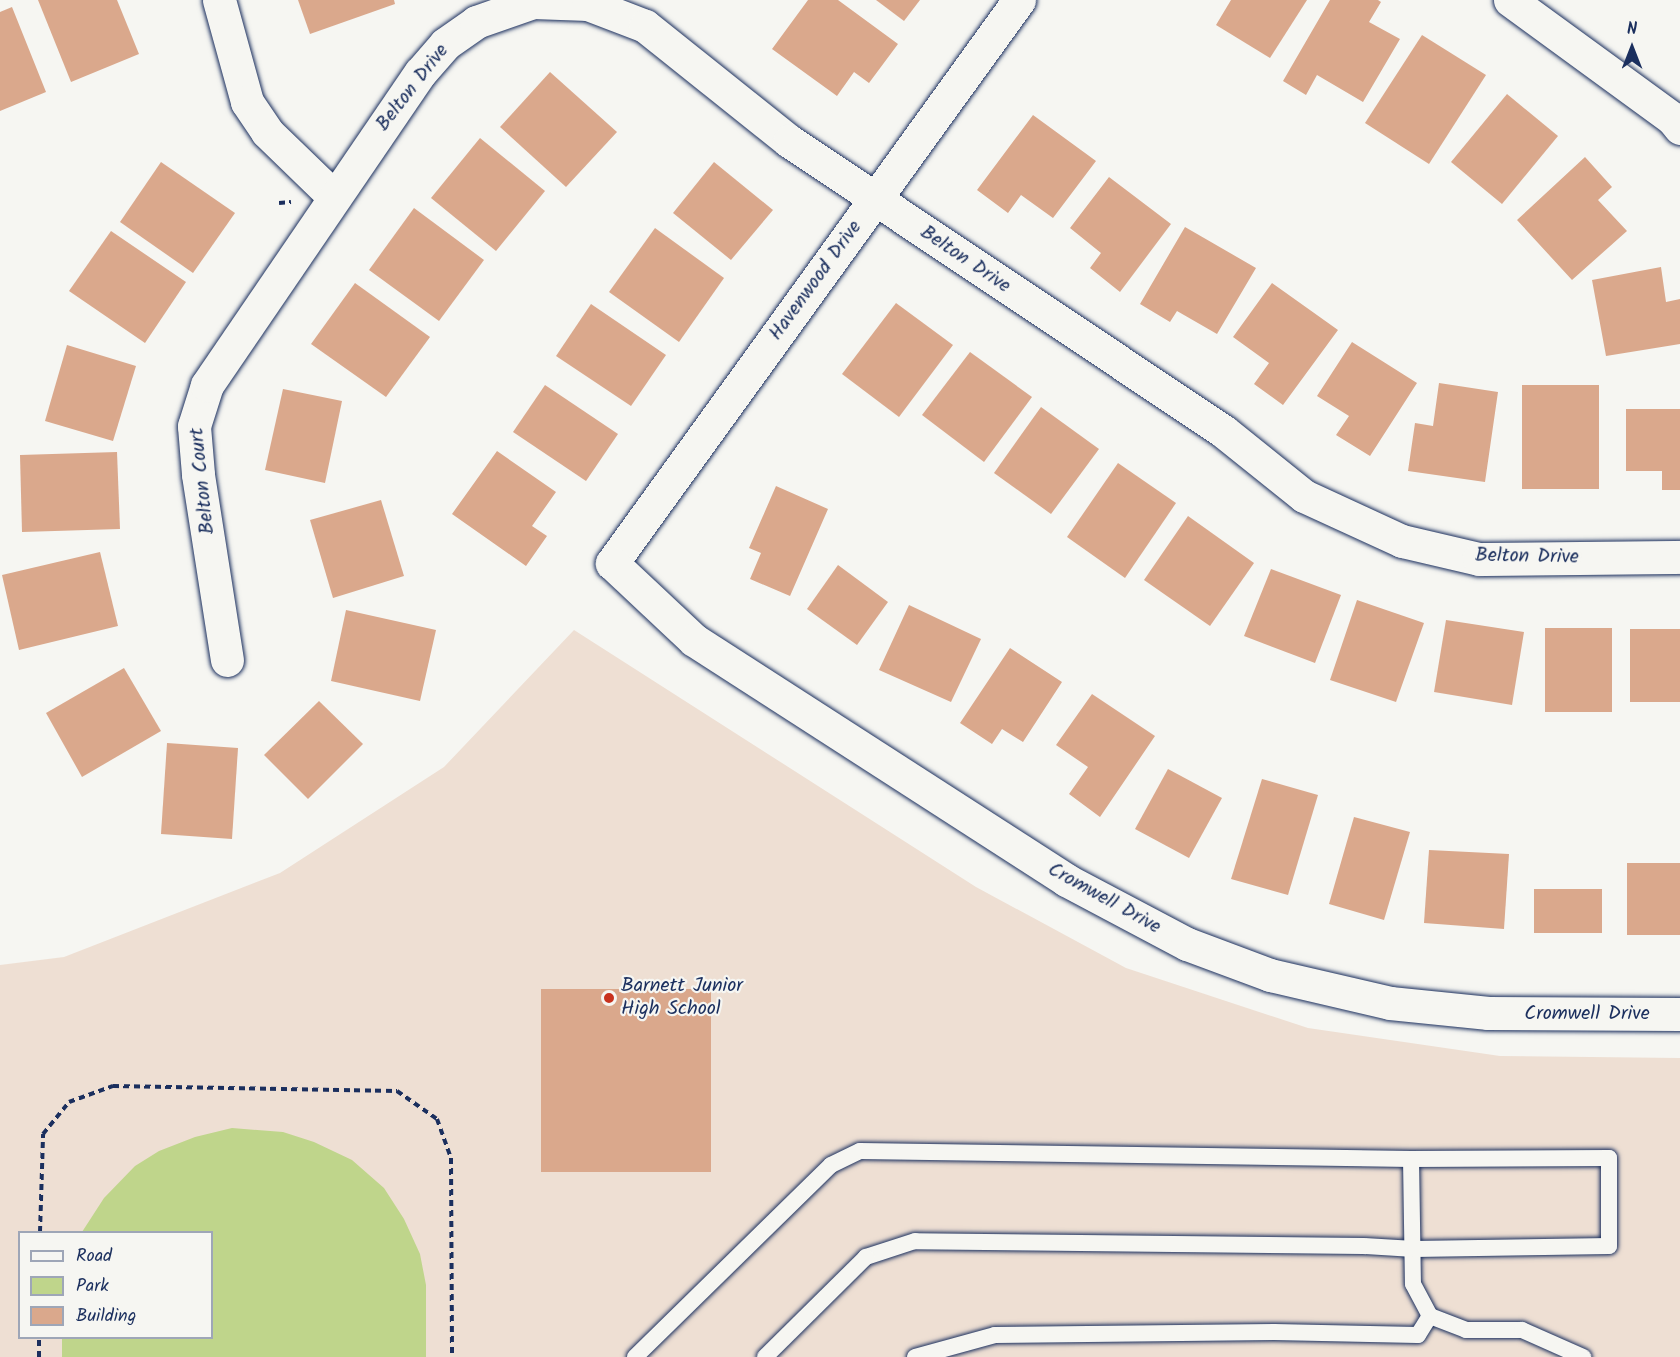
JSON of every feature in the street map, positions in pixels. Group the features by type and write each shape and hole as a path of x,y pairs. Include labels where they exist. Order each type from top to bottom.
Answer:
{"street":[{"path":"219,0 247,102 267,132 334,197"},
{"name":"Havenwood Drive","path":"612,562 1019,0"},
{"path":"1510,0 1672,118 1680,128"},
{"name":"Belton Drive","path":"334,197 420,73 445,44 476,22 533,2 588,4 645,26 789,141 1223,431 1304,496 1402,541 1479,559 1680,557"},
{"name":"Belton Court","path":"227,660 198,474 194,426 207,385 334,197"},
{"name":"Cromwell Drive","path":"612,562 694,640 1066,880 1187,944 1270,975 1390,1003 1488,1013 1680,1014"}],"lane":[{"path":"635,1357 831,1164 860,1151 1411,1159 1609,1158 1609,1246 1414,1249 1363,1246 915,1241 866,1257 765,1357"},
{"path":"1411,1159 1413,1284 1430,1316 1466,1330 1522,1330 1583,1357"},
{"path":"915,1357 995,1335 1274,1332 1418,1335 1430,1316"}],"path":[{"path":"40,1231 43,1134 69,1102 113,1086 397,1091 438,1119 451,1158 452,1357"},
{"path":"39,1339 39,1357"}],"shaded area":[{"name":"Barnett Junior High School","path":"574,630 976,887 1126,968 1308,1028 1500,1056 1680,1058 1680,1357 0,1357 0,965 64,957 280,873 444,767"}],"green space":[{"path":"232,1128 283,1132 314,1142 352,1160 384,1188 404,1219 420,1254 426,1285 426,1357 62,1357 62,1339 213,1339 213,1231 83,1231 104,1198 135,1166 159,1151 195,1137"}],"building":[{"path":"38,0 117,0 139,54 71,82"},
{"path":"298,0 394,0 395,4 310,34"},
{"path":"808,0 838,0 898,44 869,83 854,72 837,96 772,49"},
{"path":"876,0 920,0 904,21"},
{"path":"1231,0 1307,0 1270,58 1216,25"},
{"path":"1330,0 1378,0 1381,2 1369,22 1400,39 1363,102 1317,75 1306,95 1283,81"},
{"path":"12,7 46,92 0,111 0,12"},
{"path":"1422,35 1486,75 1429,164 1365,123"},
{"path":"550,72 617,132 566,187 500,127"},
{"path":"1507,94 1558,136 1502,204 1451,162"},
{"path":"1033,115 1096,161 1053,218 1021,195 1008,213 977,190"},
{"path":"480,138 545,191 496,251 431,198"},
{"path":"1585,157 1612,187 1598,200 1627,231 1572,280 1517,220"},
{"path":"161,162 235,213 193,273 120,222"},
{"path":"714,162 773,210 731,260 673,213"},
{"path":"1109,177 1171,224 1120,292 1090,268 1101,253 1070,228"},
{"path":"414,208 484,260 439,321 369,270"},
{"path":"1185,227 1256,268 1217,334 1177,311 1170,322 1140,304"},
{"path":"655,228 724,278 679,342 609,292"},
{"path":"111,231 186,282 145,343 69,291"},
{"path":"1661,267 1666,302 1680,299 1680,344 1606,356 1592,280"},
{"path":"355,283 430,337 386,397 311,344"},
{"path":"1272,283 1338,330 1283,405 1254,384 1269,363 1233,337"},
{"path":"896,303 953,345 899,417 842,374"},
{"path":"591,304 666,355 631,406 556,356"},
{"path":"1352,342 1417,383 1370,456 1336,435 1349,416 1317,396"},
{"path":"67,345 136,366 113,441 45,421"},
{"path":"970,352 1032,397 984,462 922,415"},
{"path":"1439,383 1498,392 1485,482 1408,471 1415,423 1433,426"},
{"path":"545,385 618,434 586,481 513,432"},
{"path":"1522,385 1599,385 1599,489 1522,489"},
{"path":"283,389 342,401 325,483 265,470"},
{"path":"1041,407 1099,449 1051,514 994,473"},
{"path":"1626,409 1680,409 1680,490 1662,490 1662,471 1626,471"},
{"path":"497,451 556,492 532,526 547,536 526,566 452,514"},
{"path":"117,452 120,529 22,532 20,455"},
{"path":"1118,463 1176,503 1125,578 1067,537"},
{"path":"776,486 828,509 790,596 750,579 761,553 749,548"},
{"path":"381,500 404,576 333,598 310,520"},
{"path":"1188,516 1254,563 1210,626 1144,580"},
{"path":"100,552 118,626 19,650 2,575"},
{"path":"838,565 888,602 857,645 807,609"},
{"path":"1271,569 1341,595 1315,663 1244,636"},
{"path":"1357,600 1424,623 1396,702 1330,680"},
{"path":"909,605 981,639 951,702 879,670"},
{"path":"346,610 436,630 420,701 331,681"},
{"path":"1446,620 1524,632 1512,705 1434,692"},
{"path":"1545,628 1612,628 1612,712 1545,712"},
{"path":"1630,629 1680,629 1680,702 1630,702"},
{"path":"1010,648 1062,682 1023,742 1002,729 992,744 960,723"},
{"path":"124,668 161,731 82,777 46,713"},
{"path":"1092,694 1155,736 1100,817 1069,794 1088,767 1056,745"},
{"path":"319,701 363,744 308,799 264,755"},
{"path":"167,743 238,748 232,839 161,834"},
{"path":"1168,769 1222,798 1189,858 1135,829"},
{"path":"1262,779 1318,795 1288,895 1231,879"},
{"path":"1354,817 1410,832 1384,920 1329,904"},
{"path":"1429,850 1509,854 1504,929 1424,923"},
{"path":"1627,863 1680,863 1680,935 1627,935"},
{"path":"1534,889 1602,889 1602,933 1534,933"},
{"path":"541,989 711,989 711,1172 541,1172"}],"place":[{"name":"Barnett Junior High School","path":"609,998"}]}
